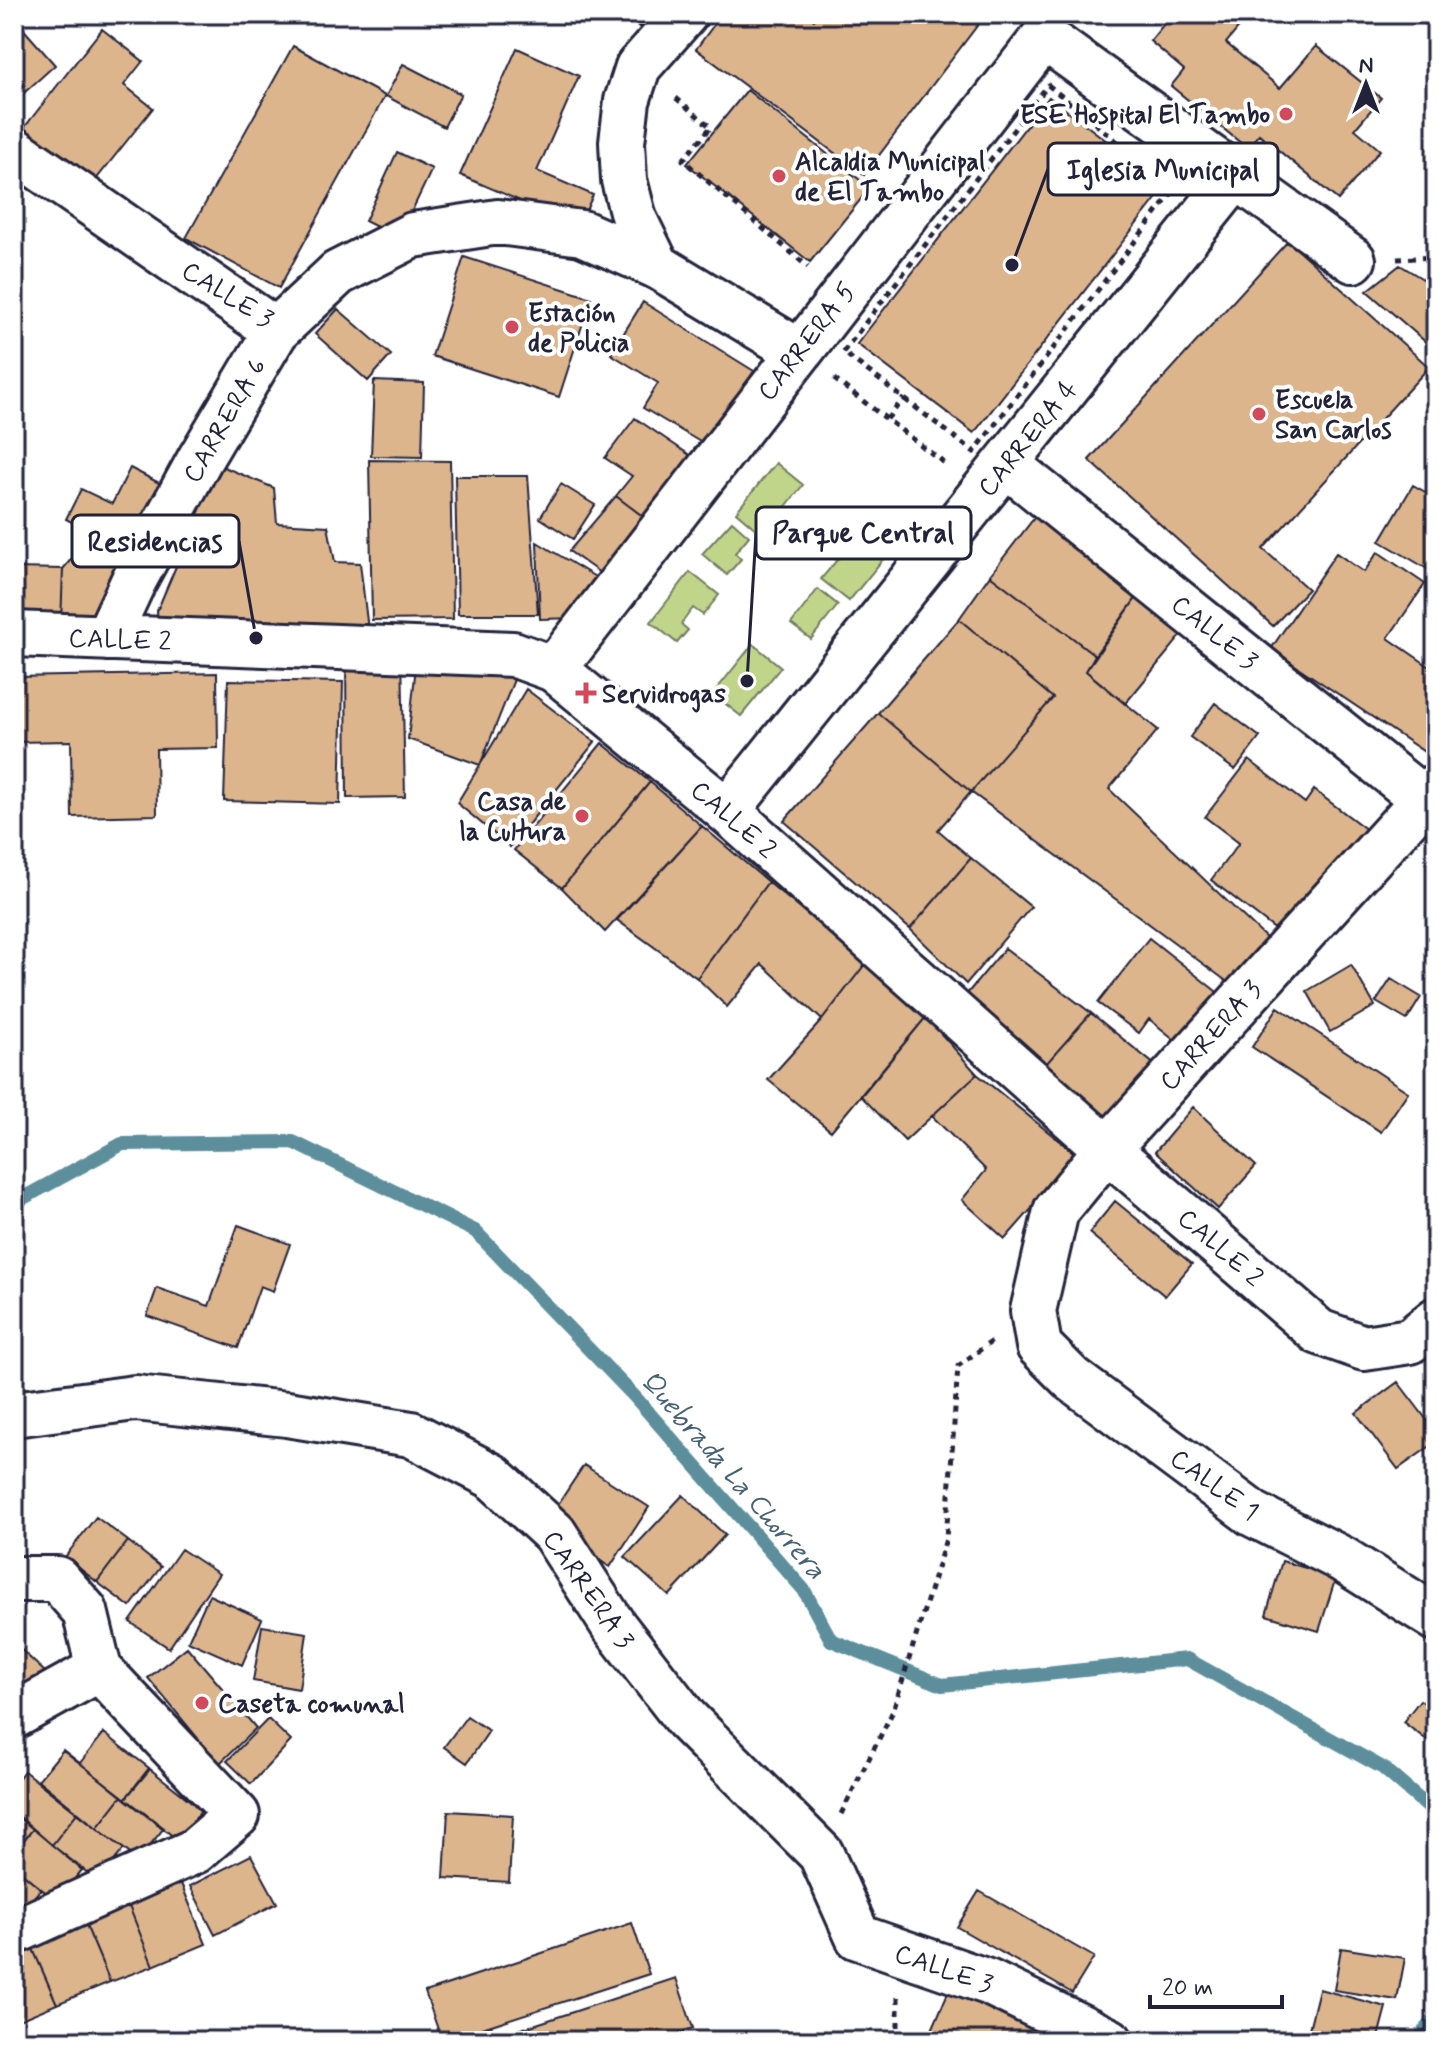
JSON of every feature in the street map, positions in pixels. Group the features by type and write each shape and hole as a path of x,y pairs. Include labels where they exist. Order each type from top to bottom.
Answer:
{"street":[{"path":"657,266 634,219 624,180 622,142 627,101 638,67 685,14"},
{"path":"1052,25 1236,176 1353,260"},
{"name":"CARRERA 5","path":"554,669 1052,25"},
{"name":"CALLE 3","path":"14,150 276,331 338,273 413,235 498,222 582,233 657,266 798,351"},
{"name":"CARRERA 4","path":"727,811 1236,176"},
{"name":"CARRERA 6","path":"107,638 133,582 200,459 276,331"},
{"name":"CALLE 3","path":"994,478 1430,793"},
{"name":"CALLE 2","path":"14,634 513,654 554,669 727,811 1107,1149 1319,1332 1364,1348 1410,1341 1436,1320"},
{"name":"CARRERA 3","path":"1033,1311 1056,1211 1107,1149 1430,793"},
{"name":"CALLE 1","path":"1033,1311 1039,1346 1072,1379 1253,1514 1342,1559 1436,1618"},
{"name":"CARRERA 3","path":"14,1414 135,1398 287,1414 411,1434 492,1476 554,1533 613,1625 686,1719 821,1854"},
{"path":"14,1543 57,1579 85,1611 99,1669 237,1815 195,1851 14,1932"},
{"path":"14,1579 57,1579"},
{"path":"14,1716 99,1669"},
{"name":"CALLE 3","path":"821,1854 858,1937 988,1982 1110,2041"}],"path":[{"path":"1048,85 1175,189 974,452 904,398 843,352 1048,85"},
{"path":"711,127 683,160 805,265"},
{"path":"798,351 887,419 994,478"},
{"path":"887,419 904,398"},
{"path":"821,1854 893,1711 946,1539 958,1366 1033,1311"}],"green space":[{"path":"776,463 803,485 763,535 736,512"},
{"path":"732,521 749,536 735,553 741,559 727,575 702,554"},
{"path":"862,530 889,552 849,601 821,579"},
{"path":"690,572 719,595 703,615 693,608 681,624 688,630 677,643 651,622"},
{"path":"818,589 838,605 811,639 791,624"},
{"path":"753,644 781,667 741,716 713,694"}],"building":[{"path":"625,14 652,14 639,27"},
{"path":"722,14 806,14 814,20 819,14 986,14 864,175 696,49"},
{"name":"ESE Hospital El Tambo","path":"1172,14 1250,14 1226,43 1280,88 1316,46 1381,98 1355,129 1380,150 1338,200 1259,134 1247,148 1171,86 1184,70 1150,41"},
{"path":"19,24 55,65 14,102 14,29"},
{"path":"102,29 143,61 124,85 153,108 86,192 16,138"},
{"path":"293,46 385,96 279,288 186,238"},
{"path":"517,48 579,76 537,171 593,195 579,226 460,175"},
{"path":"403,64 461,94 444,127 386,96"},
{"name":"Alcaldia Municipal de El Tambo","path":"747,90 870,188 810,262 687,164"},
{"path":"1049,97 1166,186 974,433 857,344"},
{"path":"397,152 432,169 399,238 365,221"},
{"name":"Escuela San Carlos","path":"1288,241 1429,367 1263,549 1308,589 1273,626 1089,460"},
{"name":"Estación de Policia","path":"464,257 591,298 559,397 432,356"},
{"path":"1400,265 1436,287 1436,351 1367,291"},
{"path":"643,302 754,371 707,446 643,408 658,383 611,354"},
{"path":"338,309 391,355 368,381 315,334"},
{"path":"374,381 424,383 422,457 371,456"},
{"path":"635,418 697,460 653,524 616,496 632,476 605,458"},
{"path":"369,460 450,461 453,619 372,620"},
{"path":"219,465 274,488 277,523 328,526 335,562 360,563 368,630 158,623 157,611"},
{"path":"130,468 167,487 132,553 66,519 81,489 112,504"},
{"path":"455,476 528,476 538,614 458,614"},
{"path":"561,484 595,505 573,539 540,518"},
{"path":"1413,485 1436,498 1436,574 1380,541"},
{"path":"616,496 653,524 607,578 569,551"},
{"path":"1038,513 1139,594 1095,655 990,575"},
{"path":"93,533 132,553 97,624 61,624 63,569"},
{"path":"537,542 602,581 577,618 540,619"},
{"path":"1378,552 1425,584 1388,638 1436,671 1436,738 1426,753 1271,649 1336,553 1364,572"},
{"path":"14,568 63,569 61,624 14,623"},
{"path":"990,575 1095,655 1086,671 1158,730 1109,789 1268,940 1229,983 971,792 1053,698 959,619"},
{"path":"1139,594 1186,630 1125,704 1086,671"},
{"path":"959,619 1053,698 971,792 878,713"},
{"path":"402,655 405,797 347,798 346,656"},
{"path":"416,666 515,677 480,765 408,739"},
{"path":"217,673 218,748 156,749 157,815 72,817 71,741 14,742 14,677"},
{"path":"228,680 343,682 340,804 224,801"},
{"path":"526,689 595,742 510,847 457,803"},
{"path":"1215,703 1260,737 1235,770 1190,737"},
{"path":"878,713 971,792 938,830 971,858 910,929 784,821"},
{"name":"Casa de la Cultura","path":"602,743 650,782 562,888 514,850"},
{"path":"1249,760 1305,803 1314,790 1367,830 1285,937 1211,880 1239,843 1205,817"},
{"path":"650,782 702,826 605,932 562,888"},
{"path":"702,826 768,882 697,978 617,920"},
{"path":"971,858 1031,907 966,984 910,929"},
{"path":"768,882 866,963 822,1020 762,964 727,1007 697,978"},
{"path":"1149,938 1221,995 1175,1040 1149,1019 1139,1033 1098,1003"},
{"path":"1005,948 1091,1013 1046,1064 966,995"},
{"path":"866,963 926,1017 831,1131 768,1080 822,1020"},
{"path":"1351,965 1375,1006 1330,1032 1307,991"},
{"path":"1391,979 1421,997 1407,1020 1376,1002"},
{"path":"1278,1007 1408,1092 1381,1132 1252,1047"},
{"path":"1091,1013 1156,1066 1106,1124 1046,1064"},
{"path":"926,1017 977,1074 905,1141 861,1096"},
{"path":"977,1074 1078,1156 1005,1239 962,1200 986,1170 932,1116"},
{"path":"1193,1107 1256,1166 1218,1209 1155,1152"},
{"path":"1115,1201 1192,1264 1165,1296 1089,1233"},
{"path":"238,1225 290,1244 273,1291 260,1286 238,1348 147,1316 157,1288 209,1306"},
{"path":"1398,1382 1436,1432 1436,1442 1398,1469 1356,1413"},
{"path":"584,1465 649,1507 610,1567 545,1524"},
{"path":"683,1495 725,1535 669,1596 625,1557"},
{"path":"96,1517 128,1541 97,1582 65,1557"},
{"path":"128,1541 161,1567 130,1607 97,1582"},
{"path":"181,1549 219,1574 169,1648 130,1622"},
{"path":"1282,1561 1336,1577 1319,1631 1266,1615"},
{"path":"209,1595 262,1619 242,1665 188,1641"},
{"path":"262,1626 307,1633 299,1689 253,1681"},
{"path":"14,1643 45,1672 14,1704"},
{"name":"Caseta comunal","path":"187,1647 256,1728 219,1764 148,1678"},
{"path":"1420,1700 1436,1711 1436,1747 1403,1722"},
{"path":"467,1716 489,1731 467,1763 444,1747"},
{"path":"268,1719 291,1741 251,1784 227,1761"},
{"path":"104,1733 149,1768 125,1799 80,1763"},
{"path":"63,1750 122,1796 97,1828 38,1780"},
{"path":"150,1769 202,1810 178,1840 125,1799"},
{"path":"24,1771 77,1813 52,1845 14,1812 14,1784"},
{"path":"122,1796 164,1828 138,1860 97,1828"},
{"path":"448,1811 513,1815 509,1882 444,1878"},
{"path":"77,1813 124,1849 98,1881 52,1845"},
{"path":"14,1814 33,1829 14,1852"},
{"path":"33,1829 82,1870 56,1901 14,1866 14,1852"},
{"path":"251,1855 277,1903 215,1935 190,1886"},
{"path":"14,1866 41,1889 17,1916 14,1913"},
{"path":"180,1881 206,1944 153,1966 127,1901"},
{"path":"979,1891 1094,1957 1072,1993 957,1927"},
{"path":"127,1901 153,1966 110,1982 83,1918"},
{"path":"83,1918 110,1982 57,2004 29,1940"},
{"path":"632,1923 649,1974 442,2041 425,1992"},
{"path":"29,1940 57,2004 14,2022 14,1947"},
{"path":"1341,1948 1405,1958 1397,2000 1334,1990"},
{"path":"676,1978 693,2028 654,2041 485,2041"},
{"path":"1319,1989 1386,2007 1377,2041 1306,2041"},
{"path":"949,1990 1057,2036 1055,2041 937,2041 929,2037"}],"waterway":[{"name":"Quebrada La Chorrera","path":"14,1203 122,1144 293,1142 475,1231 635,1397 804,1590 831,1640 942,1685 1187,1659 1383,1768 1436,1814"},
{"path":"1416,2041 1436,2018"}],"place":[{"name":"ESE Hospital El Tambo","path":"1286,114"},
{"name":"Alcaldia Municipal de El Tambo","path":"779,176"},
{"name":"Iglesia Municipal","path":"1012,265"},
{"name":"Estación de Policia","path":"512,327"},
{"name":"Escuela San Carlos","path":"1259,414"},
{"name":"Residencias","path":"256,638"},
{"name":"Parque Central","path":"747,681"},
{"name":"Servidrogas","path":"586,693"},
{"name":"Casa de la Cultura","path":"582,816"},
{"name":"Caseta comunal","path":"202,1703"}]}
